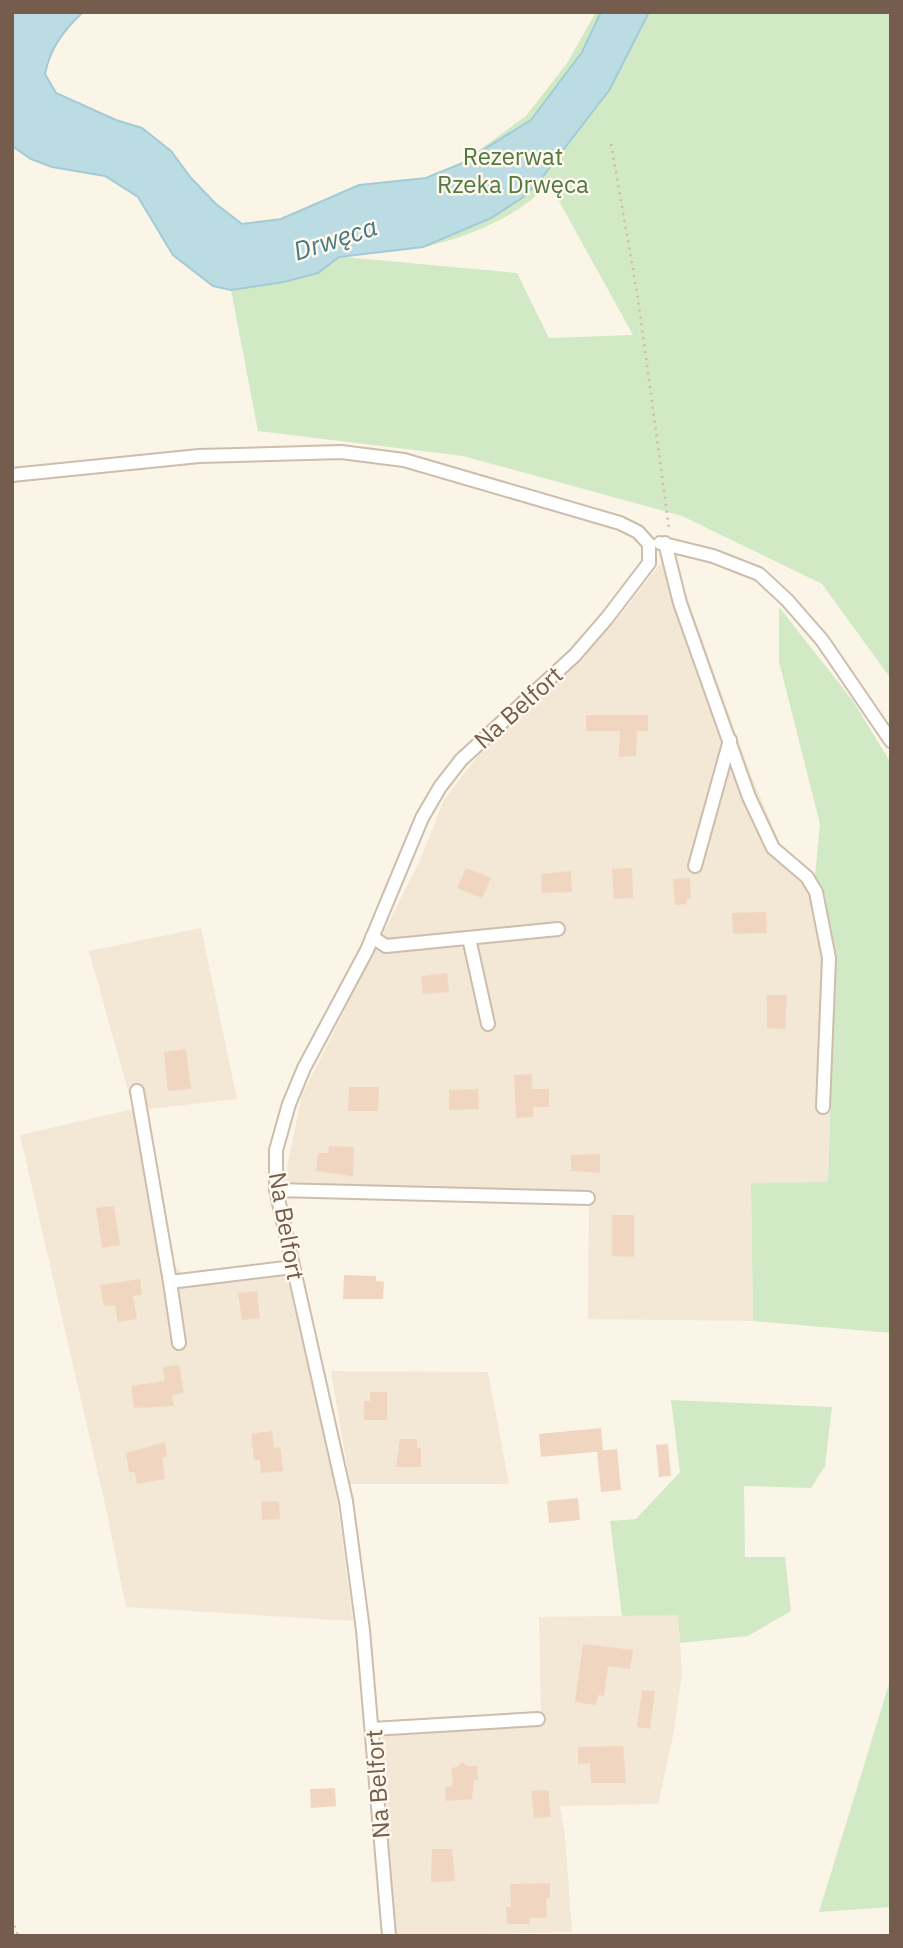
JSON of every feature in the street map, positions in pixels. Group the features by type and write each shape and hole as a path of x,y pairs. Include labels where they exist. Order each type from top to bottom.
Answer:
{"street":[{"path":"12,475 200,456 277,452 371,455 417,464 620,523 638,532 649,544 665,543 759,574 787,600 822,640 891,741"},
{"path":"665,543 680,603 749,797 773,848 807,877 816,892 829,958 823,1107"},
{"name":"Na Belfort","path":"389,1936 372,1729 346,1501 276,1190 276,1150 289,1104 304,1068 372,937 422,818 440,787 461,760 575,655 607,618 649,563 649,544"},
{"path":"695,866 730,740"},
{"path":"372,937 386,946 558,929"},
{"path":"469,938 488,1024"},
{"path":"136,1091 179,1343"},
{"path":"276,1190 588,1198"},
{"path":"170,1282 293,1267"},
{"path":"372,1729 538,1719"}],"path":[{"path":"611,144 638,298 665,493 669,533 665,543"},
{"path":"12,1919 18,1936"}],"shaded area":[{"path":"673,558 751,775 781,846 815,875 835,956 828,1182 751,1183 753,1321 588,1319 589,1203 288,1195 284,1182 302,1095 420,860 444,800 479,754 571,669 618,618 659,565"},
{"path":"201,928 237,1099 148,1109 170,1260 184,1276 283,1262 318,1402 337,1500 353,1621 126,1607 20,1135 133,1109 89,951"},
{"path":"331,1371 488,1372 509,1484 350,1484"},
{"path":"678,1615 682,1674 673,1736 658,1804 560,1806 565,1836 572,1932 396,1936 381,1723 541,1712 539,1617"}],"green space":[{"path":"12,12 83,12 59,40 45,74 56,93 116,120 142,128 171,151 191,178 216,204 242,224 281,219 359,185 426,178 460,164 526,116 567,63 596,12 891,12 891,679 822,584 682,516 463,456 258,431 231,290 213,286 173,255 138,197 105,176 52,167 31,159 12,146","holes":["549,183 633,335 549,338 517,273 344,257 415,249 458,238 508,216"]},
{"path":"779,607 853,701 891,763 891,1333 753,1321 751,1183 828,1182 835,956 815,875 820,824 779,662"},
{"path":"671,1400 832,1407 825,1466 811,1488 744,1486 745,1557 785,1557 791,1611 748,1636 680,1643 678,1615 622,1616 610,1521 636,1519 680,1472"},
{"path":"891,1677 891,1907 819,1912"}],"water":[{"name":"Rezerwat Rzeka Drwęca","path":"12,12 83,12 59,40 47,65 45,74 56,93 116,120 142,128 171,151 191,178 216,204 242,224 281,219 359,185 426,178 460,164 531,120 582,52 601,12 649,12 610,89 537,184 522,198 491,218 423,247 339,257 318,273 284,282 231,290 213,286 173,255 138,197 105,176 52,167 31,159 12,146"}],"building":[{"path":"586,715 648,715 648,731 637,731 636,756 619,757 620,731 586,731"},
{"path":"466,868 491,878 482,898 457,888"},
{"path":"632,868 633,898 614,899 612,869"},
{"path":"571,871 572,892 542,893 541,874"},
{"path":"690,878 691,899 687,899 687,904 675,905 673,879"},
{"path":"766,912 767,933 733,934 732,913"},
{"path":"447,973 449,992 423,994 421,976"},
{"path":"767,995 787,995 785,1029 767,1028"},
{"path":"186,1049 191,1089 168,1091 164,1052"},
{"path":"532,1074 532,1089 549,1089 549,1107 533,1107 533,1117 516,1118 514,1075"},
{"path":"349,1087 379,1087 378,1111 348,1111"},
{"path":"478,1089 479,1109 449,1110 449,1090"},
{"path":"329,1146 354,1147 353,1176 316,1171 318,1153 328,1153"},
{"path":"600,1154 600,1173 571,1171 571,1155"},
{"path":"114,1206 120,1245 102,1248 96,1208"},
{"path":"612,1215 634,1215 634,1257 612,1256"},
{"path":"344,1275 376,1276 376,1281 384,1282 383,1299 343,1299"},
{"path":"140,1279 142,1295 133,1296 137,1319 118,1322 115,1305 104,1306 100,1285"},
{"path":"257,1291 260,1318 242,1320 238,1293"},
{"path":"179,1365 184,1393 172,1395 174,1406 134,1408 131,1386 165,1381 163,1367"},
{"path":"370,1392 387,1392 387,1420 364,1420 364,1401 370,1401"},
{"path":"601,1428 603,1451 541,1457 539,1434"},
{"path":"272,1431 274,1448 280,1447 283,1471 261,1473 260,1460 254,1460 251,1434"},
{"path":"400,1439 417,1439 417,1448 421,1448 421,1467 396,1467"},
{"path":"165,1442 167,1457 162,1458 165,1479 137,1484 135,1472 129,1472 126,1453"},
{"path":"668,1444 671,1476 659,1477 656,1445"},
{"path":"617,1449 621,1490 601,1492 597,1451"},
{"path":"578,1498 580,1520 549,1523 547,1501"},
{"path":"279,1501 280,1519 262,1520 261,1502"},
{"path":"583,1644 633,1650 630,1669 608,1666 604,1696 598,1695 596,1705 575,1702"},
{"path":"642,1690 655,1691 650,1729 637,1727"},
{"path":"623,1746 626,1783 591,1783 590,1763 578,1764 578,1747"},
{"path":"462,1762 467,1766 477,1766 478,1780 474,1780 472,1799 446,1801 445,1787 453,1786 451,1768 458,1767"},
{"path":"335,1788 336,1806 311,1808 310,1789"},
{"path":"548,1790 551,1817 534,1818 531,1791"},
{"path":"432,1849 452,1849 455,1881 431,1882"},
{"path":"550,1883 550,1898 546,1898 547,1918 529,1918 530,1924 507,1924 506,1907 511,1907 510,1884"}],"water label":[{"name":"Drwęca","path":"335,238"}]}
